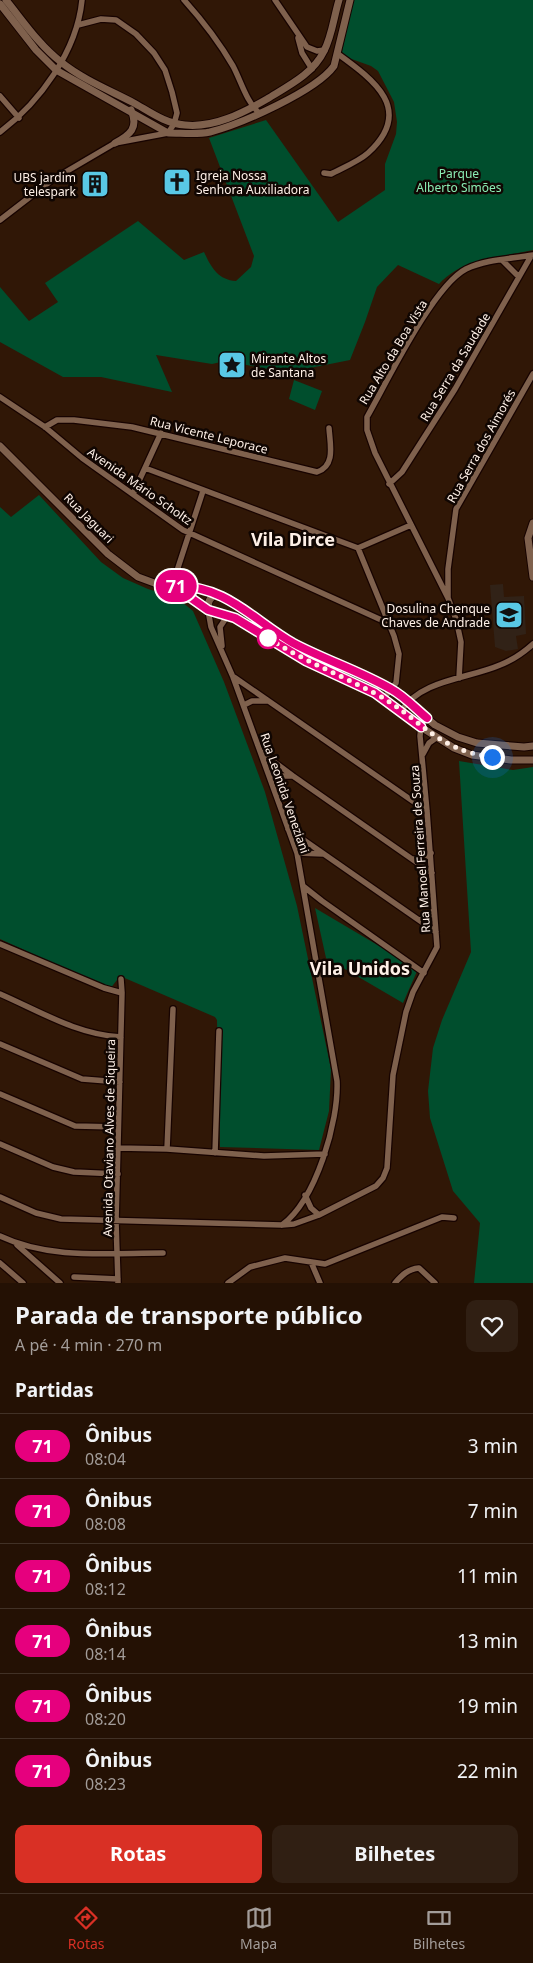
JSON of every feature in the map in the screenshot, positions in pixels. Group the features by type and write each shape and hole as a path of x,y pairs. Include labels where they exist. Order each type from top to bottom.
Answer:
{"street":[{"path":"6,0 41,44 60,62 174,124 194,125 208,124 253,107 312,68 325,50 338,0"},
{"path":"0,132 18,118 44,89 56,70 78,25 82,0"},
{"path":"184,0 210,31 233,66 253,107 259,113"},
{"path":"275,0 307,47 318,51 332,50 338,54 375,83 389,110 387,126 378,142 367,154 330,174 324,173"},
{"path":"115,143 168,133 208,132 288,100 328,74 334,66 350,0"},
{"path":"0,4 36,50 56,70 168,133"},
{"path":"78,25 101,19 116,20 136,34 154,53 165,70 176,113 174,124 168,133"},
{"path":"296,33 302,53 316,75 322,78"},
{"path":"0,96 18,118"},
{"path":"0,220 52,180 128,136 132,131 134,119 130,110"},
{"name":"Rua Alto da Boa Vista","path":"448,598 389,484 367,430 367,417 446,285 458,274 473,266 532,255"},
{"name":"Rua Serra da Saudade","path":"389,484 402,472 455,389 532,255"},
{"path":"502,260 520,276"},
{"name":"Rua Serra dos Aimorés","path":"459,678 461,642 456,619 448,598 448,569 456,509 533,374"},
{"name":"Avenida Mário Scholtz","path":"0,397 45,427 82,458 190,533 388,623"},
{"name":"Rua Vicente Leporace","path":"45,427 57,420 74,420 132,427 317,472 325,470 330,463 329,428"},
{"path":"133,494 161,433"},
{"name":"Rua Jaguari","path":"0,446 108,554 138,577 157,584 194,587 233,601 293,643 392,689 427,718 458,738 477,743 533,746"},
{"path":"145,468 358,548 411,525"},
{"path":"173,586 203,491"},
{"path":"533,523 528,538 533,577"},
{"path":"358,548 394,636 399,654 398,674 392,689 384,698"},
{"name":"Rua Jaguari","path":"173,586 208,610 235,618 306,661 384,698 436,738 472,755 511,760 533,760"},
{"path":"208,610 208,602 216,594"},
{"path":"224,656 220,627 232,611 233,601"},
{"name":"Rua Leonida Veneziani","path":"208,610 211,626 244,705 297,853 337,1081 338,1097 334,1122 324,1154 305,1196 289,1220 282,1225"},
{"path":"401,712 408,702 425,690 499,666 519,656 533,644"},
{"path":"233,677 428,811"},
{"path":"244,705 252,702 270,701"},
{"name":"Rua Manoel Ferreira de Souza","path":"0,1197 50,1217 61,1219 282,1225 294,1224 319,1215 376,1186 383,1178 387,1168 393,1075 406,1012 413,992 437,947 428,811 420,736 421,727"},
{"name":"Rua Manoel Ferreira de Souza","path":"422,756 429,743 436,738"},
{"path":"261,752 432,873"},
{"path":"270,776 293,776"},
{"path":"413,799 418,798 425,791"},
{"path":"288,829 436,932"},
{"path":"297,853 323,854"},
{"path":"414,859 420,859 431,853"},
{"path":"303,886 322,902 424,972"},
{"path":"306,904 322,902"},
{"path":"420,920 425,919 434,910"},
{"path":"0,944 104,988 122,993"},
{"name":"Avenida Otaviano Alves de Siqueira","path":"118,1281 116,1221 121,979"},
{"path":"0,994 86,1032 102,1036 121,1037"},
{"path":"167,1149 173,1009"},
{"path":"215,1153 219,1031"},
{"path":"0,1044 82,1079 120,1082"},
{"path":"0,1094 75,1126 118,1128"},
{"path":"0,1144 53,1167 74,1172 118,1174"},
{"path":"118,1148 167,1149 264,1156 324,1154"},
{"path":"305,1196 311,1208 319,1215"},
{"path":"228,1283 250,1267 285,1258 325,1264 442,1217 454,1218"},
{"path":"0,1236 16,1244 60,1283"},
{"path":"16,1244 56,1252 162,1253"},
{"path":"311,1262 320,1283"},
{"path":"0,1264 23,1283"},
{"path":"395,1283 412,1268 419,1268 435,1283"},
{"path":"74,1277 118,1281"}],"shaded area":[{"name":"Dosulina Chenque Chaves de Andrade","path":"503,584 504,597 524,596 526,634 516,636 518,649 506,651 495,647 490,585"}],"green space":[{"name":"Parque Alberto Simões","path":"353,0 533,0 533,250 471,263 459,268 439,284 398,265 377,287 350,360 310,368 273,370 225,361 212,364 156,355 172,392 101,377 63,377 0,342 0,287 29,321 58,302 45,283 138,221 184,260 204,252 212,268 224,278 236,281 251,267 254,256 209,138 266,120 338,222 385,190 385,164 396,134 397,122 394,102 378,71 371,66 346,57 342,52"},
{"path":"294,380 322,391 315,410 289,399"},
{"path":"39,495 101,562 123,578 148,589 177,598 193,611 224,682 265,792 297,906 331,1069 329,1111 319,1150 220,1147 217,1020 215,1017 120,976 110,989 0,939 0,507 11,517"},
{"path":"459,761 513,770 533,767 533,1283 474,1283 480,1223 453,1191 430,1118 428,1091 433,1048 442,1020 471,952"},
{"path":"315,908 418,969 403,1003 326,958"}],"bus line":[{"name":"71","path":"421,727 384,698 306,661 235,618 208,610 174,586 194,587 233,601 293,643 392,689 427,718"}],"place":[{"name":"Igreja Nossa Senhora Auxiliadora","path":"177,182"},
{"name":"UBS jardim telespark","path":"95,184"},
{"name":"Mirante Altos de Santana","path":"232,365"},
{"name":"Dosulina Chenque Chaves de Andrade","path":"509,615"}],"district":[{"name":"Vila Dirce","path":"293,539"},
{"name":"Vila Unidos","path":"360,968"}],"route":[{"path":"268,638 265,636 306,661 384,698 436,738 454,748 472,755 492,757"}]}
